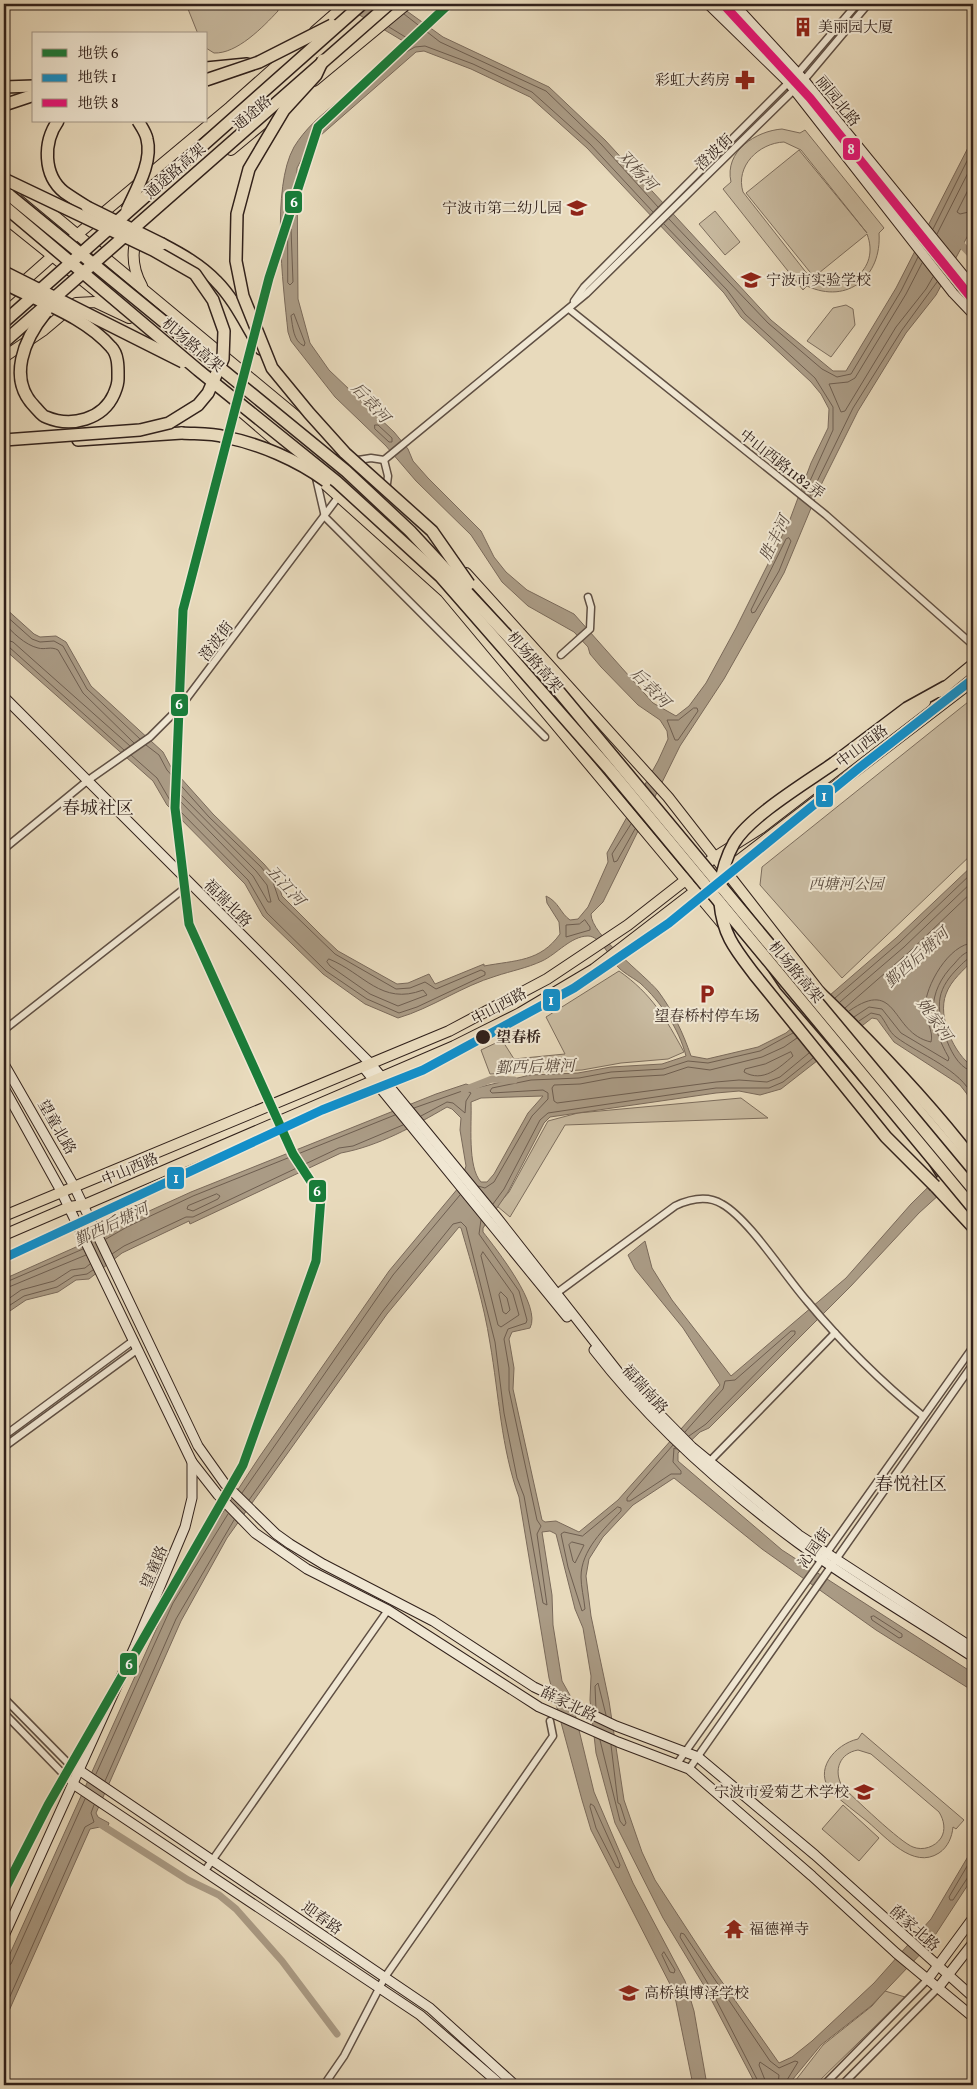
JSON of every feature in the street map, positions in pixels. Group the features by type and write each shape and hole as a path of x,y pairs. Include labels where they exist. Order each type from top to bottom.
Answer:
{"highway":[{"name":"通途路高架","path":"4,322 125,214 345,9 362,4"},
{"name":"通途路高架","path":"4,342 389,4"},
{"path":"208,79 259,62 345,9"},
{"path":"272,368 243,296 236,261 236,214 249,169 284,110 316,75 323,60"},
{"path":"208,68 259,62"},
{"path":"4,87 32,86"},
{"path":"4,105 32,96"},
{"path":"57,122 52,129 47,160 53,178 63,191 87,207 186,257 216,281 237,310 272,368 309,413 345,453 432,531 493,617"},
{"path":"125,214 146,164 147,139 138,122"},
{"path":"4,179 153,250 195,274 213,300 224,331 223,359 208,392 198,405 169,423 140,430 4,440"},
{"name":"机场路高架","path":"4,191 346,471 410,531 493,617 563,695 973,1188"},
{"name":"机场路高架","path":"4,206 198,370 337,482 440,576 610,770 973,1208"},
{"path":"4,272 198,370"},
{"path":"4,283 23,293 48,305 56,309 80,322 114,349 118,366 118,383 108,406 91,419 72,421 46,417 26,398 20,380 21,355 35,326 40,319 46,312 51,306 68,286"},
{"path":"4,440 34,443 182,433 224,436 288,458 320,477 382,523"},
{"path":"945,687 907,708 758,818 734,842 722,870 720,894 722,926 736,951 886,1137 973,1227"},
{"path":"757,965 775,992 917,1156 935,1186"},
{"path":"818,991 869,1041 952,1132 973,1160"}],"main road":[{"name":"丽园北路","path":"708,4 791,86 953,293 973,314"},
{"name":"丽园北路","path":"734,4 801,77 973,287"},
{"name":"通途路","path":"4,347 226,154 406,5"},
{"name":"通途路","path":"4,299 52,256 345,9"},
{"path":"4,174 352,461 434,538 668,797 818,991 973,1174"},
{"path":"4,217 315,475 445,592 757,965 933,1167 973,1219"},
{"path":"139,230 134,247 134,265 136,276 145,291"},
{"path":"4,357 44,330 76,303 95,302 128,318"},
{"name":"中山西路","path":"4,1216 449,1031 547,979 628,925 715,857 761,828 973,664"},
{"name":"中山西路","path":"4,1235 69,1207 84,1205 454,1046 520,1013 594,969 694,890 726,871 973,681"},
{"name":"福瑞北路","path":"4,697 367,1066"},
{"name":"望童北路","path":"4,1064 84,1205"},
{"name":"福瑞南路","path":"367,1066 619,1373 689,1450 762,1516 831,1566 973,1657"},
{"name":"望童北路","path":"4,1088 69,1207"},
{"name":"薛家北路","path":"84,1205 198,1446 228,1487 290,1544 323,1564 433,1621 547,1694 616,1726 698,1757 815,1855 907,1940 973,1997"},
{"name":"望童路","path":"4,1936 73,1784 185,1527 192,1498 192,1462 69,1207"},
{"name":"福瑞南路","path":"689,1450 709,1462 798,1535 821,1559"},
{"name":"薛家北路","path":"192,1462 221,1498 255,1533 307,1569 388,1610 551,1717 689,1769 812,1876 896,1953 973,2018"},
{"name":"福瑞南路","path":"831,1566 973,1648"},
{"name":"迎春路","path":"79,1770 213,1859 430,2008 515,2085"},
{"name":"迎春路","path":"73,1784 420,2015 501,2085"},
{"path":"928,1979 973,1918"},
{"path":"938,1988 973,1943"}],"street":[{"name":"澄波街","path":"801,77 857,4"},
{"name":"澄波街","path":"385,460 569,309 801,77 868,4"},
{"name":"中山西路1182弄","path":"569,309 826,515 973,645"},
{"path":"352,461 371,458 385,460 388,476 386,492"},
{"path":"315,475 325,517 545,737"},
{"name":"澄波街","path":"4,849 86,781 150,737 181,706 201,682 339,496"},
{"path":"561,655 590,629 591,607 588,597"},
{"path":"4,1030 190,884"},
{"path":"554,1295 675,1206 686,1201 708,1199 721,1203 736,1214 805,1300 835,1333 896,1394 923,1416"},
{"path":"709,1462 835,1333"},
{"path":"4,1436 134,1340"},
{"name":"沁园街","path":"676,1764 973,1347"},
{"path":"4,1447 138,1349"},
{"name":"沁园街","path":"689,1769 973,1364"},
{"path":"204,1872 388,1610"},
{"path":"4,1698 68,1763 79,1770"},
{"path":"4,1713 73,1784"},
{"path":"324,2085 344,2056 385,1977 553,1736 551,1717"},
{"path":"824,2085 928,1979"},
{"path":"842,2085 938,1988"}],"green space":[{"path":"186,4 278,4 278,11 257,32 232,49 214,53 208,49 208,32 197,32"},
{"path":"782,129 800,133 805,130 884,228 879,233 875,262 860,283 849,289 836,292 822,291 807,286 803,290 723,189 731,182 730,171 732,161 737,152 753,138","holes":["784,142 801,150 867,233 799,150 746,193 814,277 867,234 870,247 869,259 864,269 847,282 836,285 812,280 743,192 741,182 743,173 746,165 758,151 775,143"]},
{"path":"715,211 740,242 725,255 699,224"},
{"path":"846,305 853,309 855,325 831,357 807,341 833,308"},
{"name":"西塘河公园","path":"973,698 973,853 842,978 760,885 762,867"},
{"path":"619,971 649,998 671,1029 684,1052 668,1059 621,1063 582,1070 490,1074 481,1050 502,1040 514,1059 565,1054 546,1017"},
{"path":"741,1098 768,1118 565,1125 510,1217 497,1206 509,1192 548,1121 578,1113"},
{"path":"862,1733 964,1820 956,1829 953,1827 949,1841 939,1853 929,1857 919,1857 900,1850 845,1804 826,1784 824,1776 825,1767 834,1752 841,1746 858,1739","holes":["858,1750 871,1754 939,1812 944,1828 943,1835 936,1844 921,1849 907,1844 842,1786 839,1780 838,1768 843,1758"]},
{"path":"843,1805 879,1838 859,1861 822,1829"},
{"path":"885,1991 905,1997 815,2085 792,2085 823,2045 872,2006"}],"water":[{"name":"姚家河","path":"341,4 397,4 443,37 549,87 605,140 771,320 833,371 846,371 896,288 973,138 973,226 936,295 906,333 858,411 819,489 784,573 724,679 680,746 603,902 591,914 593,923 600,933 658,991 677,1022 691,1056 707,1059 758,1047 786,1033 896,938 973,865 973,960 948,989 944,1003 944,1013 949,1034 954,1044 966,1061 973,1067 973,1114 967,1094 960,1085 894,1042 877,1019 872,1018 781,1089 760,1095 739,1091 716,1093 550,1117 544,1123 508,1192 483,1228 483,1232 516,1278 530,1306 532,1318 530,1328 512,1332 509,1339 514,1368 513,1389 542,1520 545,1522 556,1521 579,1532 618,1500 720,1385 683,1328 635,1269 628,1255 645,1241 652,1268 672,1300 731,1376 846,1278 911,1204 973,1143 973,1164 919,1213 851,1286 709,1428 700,1432 678,1453 678,1461 782,1550 973,1673 973,1691 876,1630 762,1549 674,1478 633,1505 603,1537 589,1559 586,1576 591,1616 609,1701 624,1800 642,1852 655,1880 713,1969 779,2063 792,2057 812,2041 874,1983 931,1919 973,1848 973,1877 928,1946 871,2006 821,2045 788,2085 756,2085 703,1984 663,1918 615,1823 596,1753 590,1700 591,1676 583,1628 575,1609 556,1534 550,1531 542,1532 552,1595 553,1625 562,1681 571,1697 594,1792 633,1883 685,1981 694,2011 707,2085 693,2085 674,1992 591,1830 549,1678 519,1497 504,1440 487,1328 481,1299 461,1228 459,1227 387,1314 227,1538 181,1621 96,1813 98,1817 109,1823 106,1831 100,1827 90,1829 4,2022 4,1967 169,1601 187,1567 260,1456 389,1271 459,1187 466,1166 460,1130 461,1118 452,1109 447,1107 383,1140 369,1146 341,1153 190,1224 189,1221 122,1253 89,1279 76,1280 58,1292 26,1300 4,1315 4,1279 112,1231 125,1222 191,1192 436,1094 466,1084 476,1088 530,1075 578,1073 611,1067 662,1064 686,1056 674,1026 655,999 640,983 616,965 597,939 588,936 576,939 548,958 483,980 423,1009 398,1018 365,1004 323,974 263,916 245,884 167,805 153,781 4,649 4,607 34,634 40,637 56,636 66,642 91,686 163,752 171,767 213,814 277,879 282,896 338,951 397,984 408,983 429,974 435,984 484,964 484,966 517,961 536,955 552,943 560,934 559,922 547,903 546,896 554,901 570,920 578,919 588,907 608,862 607,853 658,761 668,739 667,731 660,720 638,705 601,667 590,654 588,647 574,632 528,606 502,582 471,535 416,481 386,446 335,397 291,341 288,332 280,237 283,187 287,165 294,147 298,140 324,113 391,57 403,41","holes":["424,51 471,69 530,97 587,148 724,293 741,317 811,382 821,394 829,409 828,428 811,463 789,522 706,683 689,706 676,716 653,703 574,614 527,590 506,572 494,557 481,531 413,461 408,449 394,432 329,370 310,343 298,299 297,168 307,149 321,135 416,52","543,1096 528,1113 494,1174 487,1182 481,1182 472,1156 471,1102 481,1098"]}],"waterway":[{"path":"956,239 973,257"},
{"name":"鄞西后塘河","path":"464,1090 492,1079 514,1080"},
{"path":"100,1824 188,1880 219,1895 236,1909 282,1961 337,2034"}],"metro line":[{"name":"6","path":"4,1891 48,1805 243,1465 316,1261 321,1197 293,1154 189,924 175,808 183,610 269,278 318,127 449,4"},
{"name":"8","path":"723,4 810,98 973,300"},
{"name":"1","path":"4,1258 322,1110 423,1070 574,988 669,923 859,768 973,679"}],"place":[{"name":"美丽园大厦","path":"803,27"},
{"name":"彩虹大药房","path":"745,80"},
{"name":"宁波市第二幼儿园","path":"577,208"},
{"name":"宁波市实验学校","path":"751,280"},
{"name":"望春桥村停车场","path":"707,994"},
{"name":"望春桥","path":"483,1037"},
{"name":"宁波市爱菊艺术学校","path":"864,1792"},
{"name":"福德禅寺","path":"734,1929"},
{"name":"高桥镇博泽学校","path":"629,1993"}],"district":[{"name":"春城社区","path":"98,808"},
{"name":"春悦社区","path":"911,1484"}],"water label":[{"name":"双杨河","path":"638,170"},
{"name":"后袁河","path":"371,402"},
{"name":"胜丰河","path":"774,538"},
{"name":"后袁河","path":"651,687"},
{"name":"五江河","path":"286,885"}]}
